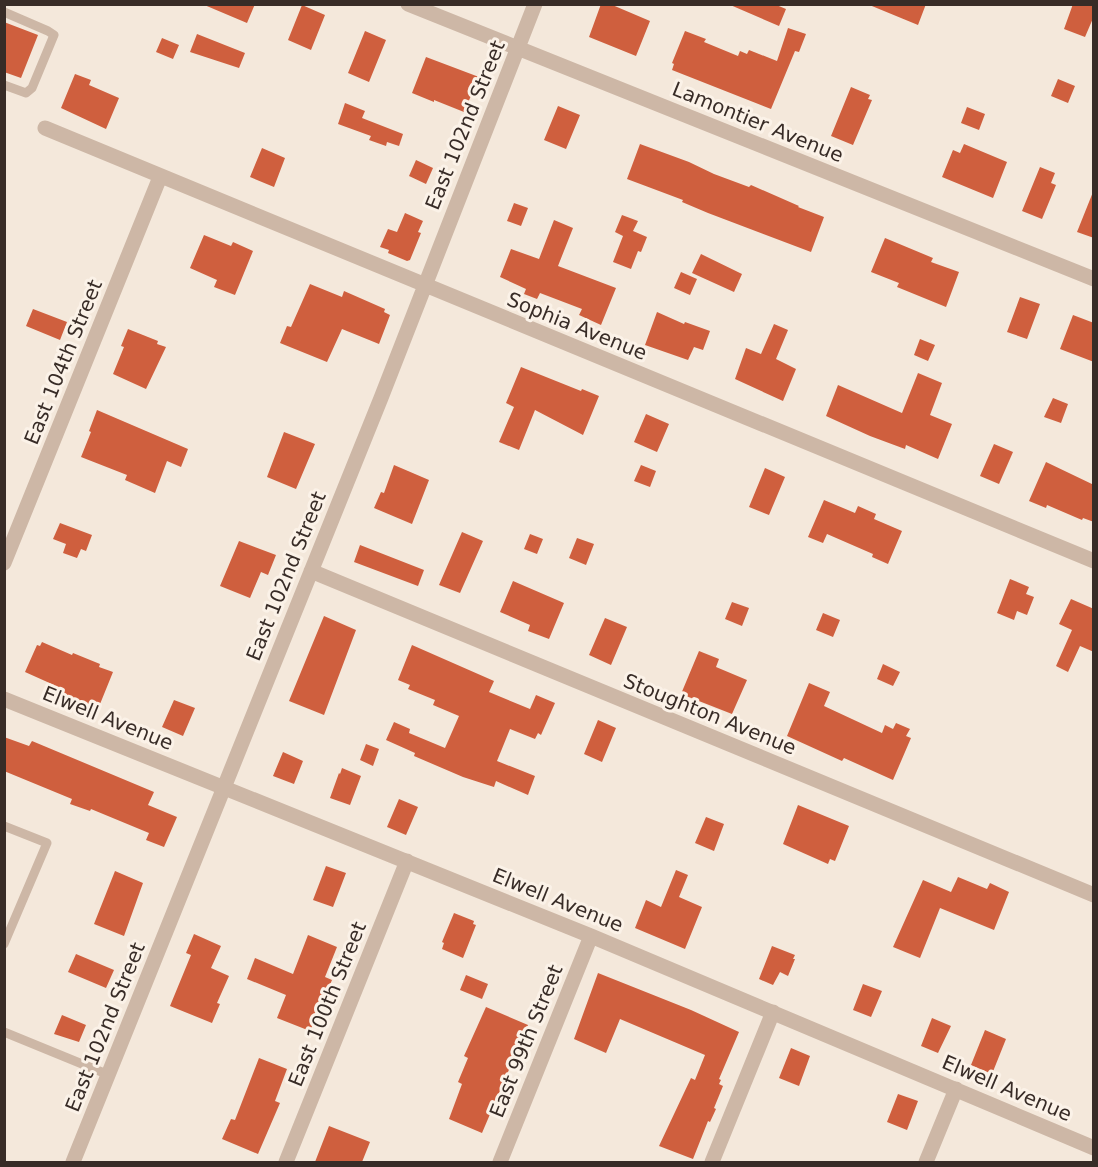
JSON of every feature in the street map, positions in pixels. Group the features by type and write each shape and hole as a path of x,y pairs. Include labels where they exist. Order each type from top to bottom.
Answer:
{"street":[{"name":"Lamontier Avenue","path":"408,4 1094,279"},
{"name":"East 102nd Street","path":"73,1162 381,398 535,4"},
{"name":"Sophia Avenue","path":"45,128 1094,561"},
{"name":"East 104th Street","path":"4,562 160,177"},
{"name":"Stoughton Avenue","path":"311,571 1094,895"},
{"name":"Elwell Avenue","path":"4,699 591,936 1094,1148"},
{"name":"East 100th Street","path":"286,1162 407,861"},
{"name":"East 99th Street","path":"500,1162 591,936"},
{"path":"712,1162 773,1012"},
{"path":"926,1162 956,1089"}],"lane":[{"path":"4,12 54,35 32,88 26,93 4,85"},
{"path":"4,826 47,843 4,945"},
{"path":"4,1032 109,1075"}],"building":[{"path":"202,4 255,4 247,23"},
{"path":"601,4 610,4 650,21 636,56 589,37"},
{"path":"728,4 774,4 786,9 779,26"},
{"path":"867,4 926,4 918,25"},
{"path":"1073,4 1094,4 1094,16 1085,37 1064,29"},
{"path":"302,5 325,15 311,50 288,40"},
{"path":"4,22 38,35 21,78 4,72"},
{"path":"788,28 806,34 799,52 795,51 771,109 672,70 674,64 672,63 685,31 706,39 704,42 738,56 740,51 747,54 749,50 777,61"},
{"path":"365,31 386,40 369,82 348,73"},
{"path":"197,34 245,53 239,68 190,52"},
{"path":"162,38 179,45 173,59 156,52"},
{"path":"426,57 479,77 464,112 412,93"},
{"path":"75,74 91,80 89,85 119,98 106,129 61,108"},
{"path":"1058,79 1075,86 1068,103 1051,96"},
{"path":"851,87 870,95 868,99 872,100 853,145 831,136"},
{"path":"345,103 365,111 362,118 403,134 399,146 387,142 386,146 369,140 371,136 338,124"},
{"path":"558,106 580,115 566,149 544,140"},
{"path":"967,107 985,114 979,130 961,123"},
{"path":"640,144 749,187 751,185 824,217 811,252 627,179"},
{"path":"964,144 1007,162 993,198 942,177 953,150 960,153"},
{"path":"262,148 285,158 274,187 250,177"},
{"path":"416,160 433,168 426,184 409,176"},
{"path":"1040,167 1055,173 1051,183 1056,185 1042,219 1022,211"},
{"path":"1094,192 1094,238 1077,232"},
{"path":"514,203 528,208 521,226 507,221"},
{"path":"405,213 423,221 418,232 421,233 410,260 407,261 380,247 388,229 397,232"},
{"path":"622,215 638,221 633,231 647,237 631,269 613,262 623,236 615,232"},
{"path":"554,220 573,228 558,266 616,288 601,325 579,315 582,309 540,293 537,299 524,294 526,289 500,277 511,249 539,259"},
{"path":"204,235 231,246 233,242 253,251 235,295 214,287 217,280 190,268"},
{"path":"885,238 933,258 931,262 959,272 946,307 897,287 899,283 871,272"},
{"path":"701,254 742,274 734,292 692,273"},
{"path":"681,272 697,279 690,295 674,288"},
{"path":"310,284 342,297 344,291 385,309 384,312 390,315 379,344 342,329 327,362 280,343 287,326 291,327"},
{"path":"1020,297 1040,304 1027,339 1007,332"},
{"path":"33,309 67,322 60,340 26,326"},
{"path":"657,312 684,324 685,322 710,331 703,350 694,347 688,360 645,345"},
{"path":"1073,315 1094,323 1094,362 1060,349"},
{"path":"774,324 788,330 776,359 796,369 783,401 735,379 746,348 761,354"},
{"path":"128,329 158,341 157,344 166,347 146,389 113,374 124,347 121,346"},
{"path":"920,339 935,345 928,361 914,355"},
{"path":"521,367 599,396 583,435 535,410 519,450 499,442 514,407 506,403"},
{"path":"918,373 942,383 930,415 952,424 938,459 906,445 905,449 870,436 826,416 838,385 902,413"},
{"path":"1053,398 1068,404 1061,423 1044,417"},
{"path":"97,410 188,449 181,467 167,461 155,493 125,480 127,475 81,457"},
{"path":"646,414 669,424 657,452 634,442"},
{"path":"284,432 315,444 296,489 267,477"},
{"path":"994,444 1013,452 999,484 980,476"},
{"path":"1046,462 1094,485 1094,522 1029,501"},
{"path":"394,465 429,480 412,524 374,508 381,492 384,493"},
{"path":"641,465 656,471 650,487 634,481"},
{"path":"765,468 785,477 769,515 749,507"},
{"path":"824,500 855,513 858,506 876,514 874,519 902,531 888,564 872,557 873,554 827,534 823,543 808,537"},
{"path":"60,523 92,535 86,551 81,549 77,558 63,553 66,544 53,539"},
{"path":"462,532 483,541 460,593 439,585"},
{"path":"530,534 543,539 537,554 524,549"},
{"path":"577,538 594,544 586,565 569,558"},
{"path":"239,541 276,555 268,575 261,572 250,598 220,586"},
{"path":"360,545 424,570 418,586 354,562"},
{"path":"1010,579 1029,587 1026,594 1034,597 1027,615 1017,611 1014,620 997,613"},
{"path":"513,581 564,603 549,639 528,631 530,625 500,612"},
{"path":"1071,599 1094,609 1094,652 1080,646 1068,672 1056,666 1072,630 1059,624"},
{"path":"732,602 749,608 742,626 725,619"},
{"path":"823,613 840,620 833,637 816,630"},
{"path":"324,616 356,630 324,715 289,701"},
{"path":"605,618 627,627 611,665 589,655"},
{"path":"42,642 100,664 99,667 113,672 98,709 52,690 54,685 25,672 37,645 40,646"},
{"path":"412,645 494,681 489,692 530,709 536,695 555,703 541,735 538,733 535,739 510,729 497,761 535,776 528,795 496,781 494,787 463,777 414,756 415,753 386,740 394,722 410,729 409,733 445,748 459,716 433,705 435,700 408,689 410,685 398,680"},
{"path":"699,651 719,659 716,667 747,680 732,714 681,694"},
{"path":"883,664 900,672 893,686 877,679"},
{"path":"809,683 830,692 824,706 882,733 885,725 893,729 896,723 910,729 906,736 911,738 893,780 844,758 842,761 787,736"},
{"path":"174,700 195,708 183,736 162,727"},
{"path":"598,720 616,728 602,762 584,754"},
{"path":"4,737 29,746 32,741 154,792 148,805 177,817 164,847 146,840 149,833 91,809 90,811 70,804 72,799 4,771"},
{"path":"366,744 379,749 373,766 360,760"},
{"path":"283,752 303,761 294,784 273,776"},
{"path":"342,768 361,776 350,805 330,798"},
{"path":"399,799 418,807 406,835 387,827"},
{"path":"798,805 849,826 835,861 830,859 828,864 783,844"},
{"path":"706,817 724,824 714,851 695,843"},
{"path":"326,866 346,873 333,907 313,900"},
{"path":"676,870 688,875 679,897 702,907 685,949 635,928 646,900 661,907"},
{"path":"115,871 143,883 124,936 94,924"},
{"path":"958,877 987,889 990,883 1009,892 994,930 940,908 920,958 893,947 923,880 951,892"},
{"path":"454,913 474,921 473,924 476,925 463,958 442,949 444,943 442,942"},
{"path":"194,934 221,946 211,968 229,976 217,1003 220,1004 212,1023 170,1006 191,955 186,953"},
{"path":"308,935 337,947 325,977 332,980 310,1031 277,1018 286,995 247,979 255,958 293,974"},
{"path":"772,946 795,955 788,976 780,972 773,985 759,979"},
{"path":"76,954 114,970 106,988 68,972"},
{"path":"598,973 739,1032 719,1079 721,1080 719,1084 723,1086 714,1108 716,1109 710,1122 708,1121 693,1159 659,1146 691,1078 695,1080 705,1055 620,1019 606,1053 574,1039"},
{"path":"466,975 488,984 482,999 460,990"},
{"path":"863,984 882,991 871,1017 853,1010"},
{"path":"486,1007 528,1025 482,1133 449,1119 462,1084 458,1082 468,1058 464,1056"},
{"path":"62,1015 86,1025 79,1042 54,1034"},
{"path":"932,1018 951,1026 938,1053 921,1046"},
{"path":"985,1030 1006,1039 992,1074 971,1065"},
{"path":"791,1048 810,1056 799,1086 779,1078"},
{"path":"259,1058 287,1069 275,1101 280,1103 258,1154 222,1139 231,1119 235,1120"},
{"path":"898,1094 918,1101 907,1130 887,1122"},
{"path":"329,1126 370,1142 362,1162 315,1162"}]}
